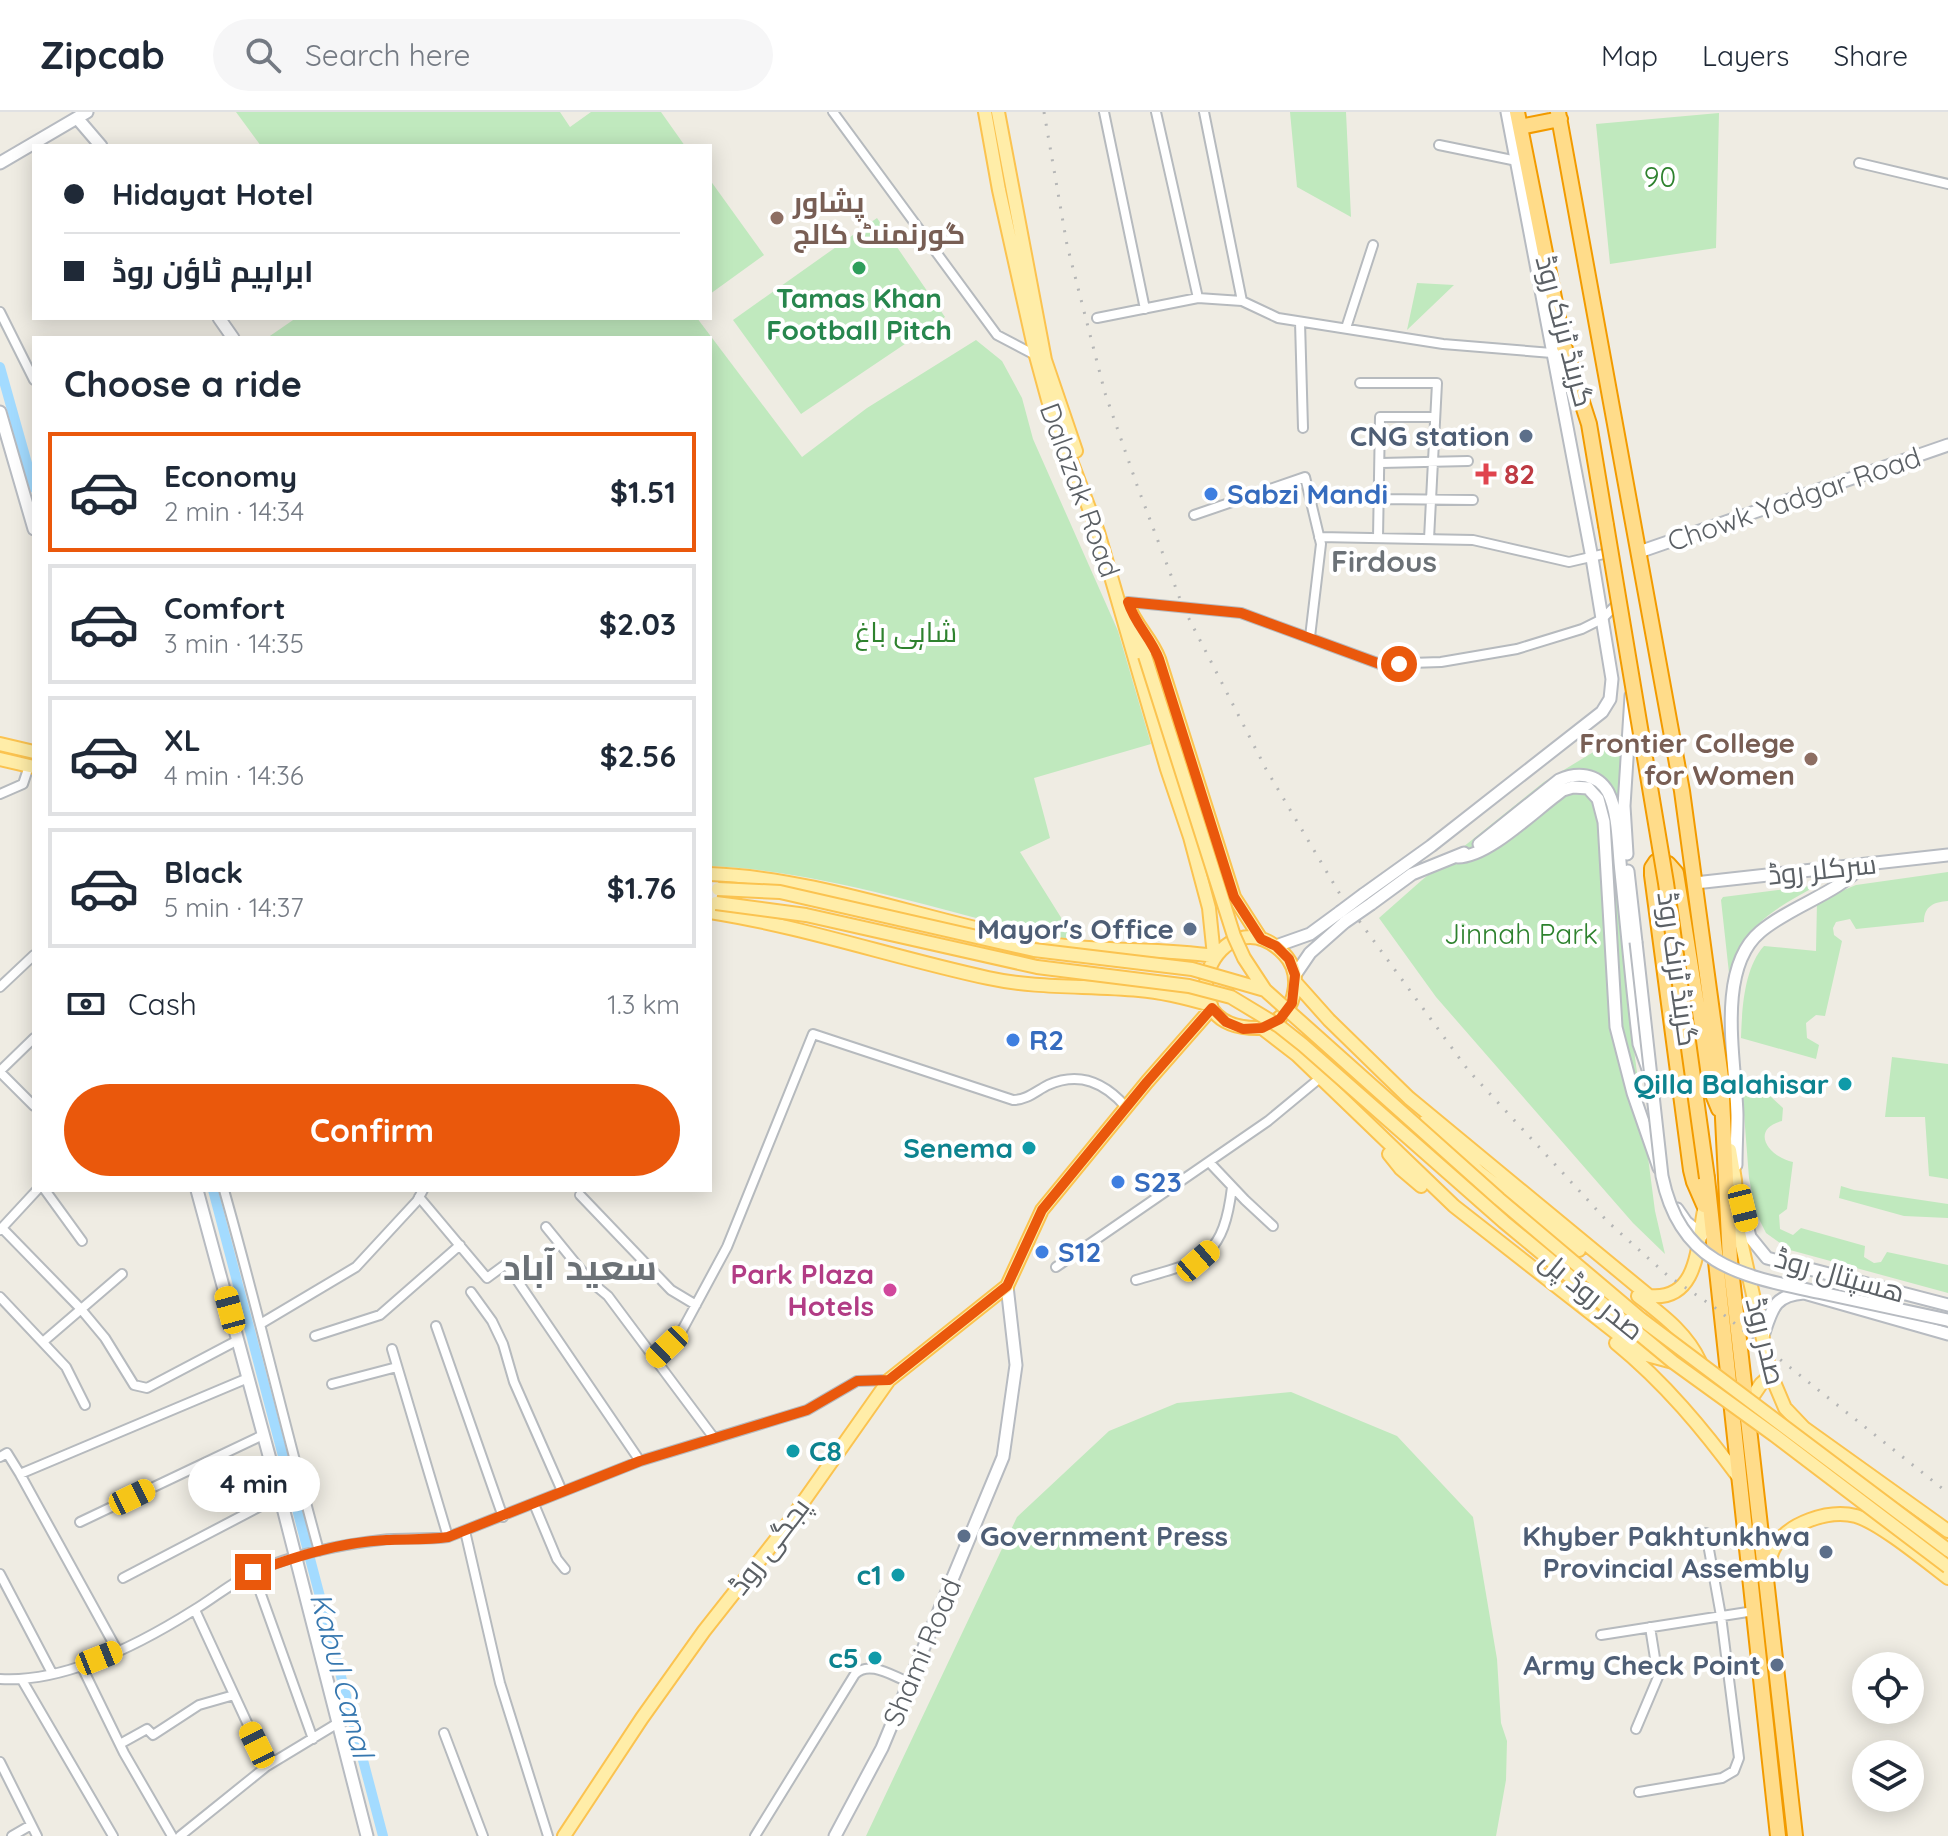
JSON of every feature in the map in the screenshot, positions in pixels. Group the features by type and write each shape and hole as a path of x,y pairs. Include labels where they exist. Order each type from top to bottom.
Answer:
{"highway":[{"path":"1518,119 1558,117"},
{"name":"گرینڈ ٹرنک روڈ","path":"1558,117 1680,775 1695,883 1724,1119 1730,1260 1795,1836"},
{"name":"گرینڈ ٹرنک روڈ","path":"1518,119 1563,343 1589,424 1666,883 1740,1479 1778,1836"},
{"path":"1706,1192 1691,1170 1652,875 1656,862 1668,864 1676,873 1710,1087 1724,1119"}],"main road":[{"name":"Dalazak Road","path":"985,112 999,190 1040,358 1133,620 1150,638 1155,649 1234,897 1261,939"},
{"name":"Dalazak Road","path":"998,112 1048,400 1098,532 1190,837 1209,908 1214,956"},
{"path":"1133,620 1234,936 1265,990"},
{"path":"0,744 32,752"},
{"path":"0,759 32,767"},
{"path":"712,874 786,882 936,920 1068,947 1179,951 1214,956"},
{"path":"714,888 780,892 1034,950 1192,969 1265,990"},
{"path":"712,906 990,978 1069,987 1138,990 1174,995 1212,1007"},
{"name":"صدر روڈ پل","path":"712,906 806,915 1037,967 1189,986 1231,997 1279,1026 1303,1045 1504,1222 1673,1362 1948,1567"},
{"path":"1296,979 1292,1003 1280,1019 1262,1028 1243,1029 1226,1022 1212,1007 1205,989 1207,972 1214,956 1227,944 1243,938 1261,939 1276,946 1289,959 1296,979 1329,1020 1409,1098 1649,1296 1655,1297 1677,1289 1687,1279 1698,1254 1706,1192"},
{"name":"صدر روڈ پل","path":"1265,990 1499,1199 1641,1319 1948,1550"},
{"path":"1007,1286 1042,1210 1212,1007"},
{"path":"1262,1028 1320,1078 1454,1206 1643,1354 1673,1362"},
{"path":"1336,1093 1340,1080 1348,1070 1361,1064 1374,1064"},
{"path":"1409,1098 1442,1138 1479,1172 1679,1330 1694,1348 1700,1362"},
{"name":"صدر روڈ","path":"1724,1119 1735,1180 1738,1228 1771,1375 1785,1408 1804,1428 1948,1531"},
{"path":"1369,1126 1401,1169 1652,1373 1703,1429 1740,1479"},
{"name":"پجگی روڈ","path":"564,1836 704,1631 782,1532 889,1380 1007,1286"},
{"path":"1746,1406 1771,1375"},
{"path":"1766,1576 1775,1545 1787,1533 1813,1519 1856,1516 1948,1578"}],"street":[{"path":"833,112 997,335 1040,358"},
{"path":"1104,112 1145,309"},
{"path":"1156,112 1198,298"},
{"path":"1204,112 1242,301"},
{"path":"1276,946 1310,934 1368,899 1602,712 1610,699 1612,679 1592,558 1507,112"},
{"path":"32,144 82,115 100,144"},
{"path":"0,163 32,144"},
{"path":"1439,145 1517,161"},
{"path":"1859,163 1948,184"},
{"path":"1346,328 1373,245"},
{"path":"1097,318 1198,298 1242,301 1278,318 1300,322 1443,344 1552,353"},
{"path":"0,312 32,376"},
{"path":"1300,322 1303,428"},
{"path":"1360,383 1437,383 1429,539"},
{"path":"0,412 32,522"},
{"path":"1378,538 1380,417 1434,417"},
{"name":"Chowk Yadgar Road","path":"1639,552 1948,445"},
{"path":"1381,463 1468,461"},
{"path":"1194,515 1305,477 1321,544 1310,637"},
{"path":"1380,499 1473,500"},
{"path":"1319,537 1473,540 1569,562 1608,553"},
{"path":"1128,602 1241,613 1380,664 1418,664 1517,649 1582,629 1602,619 1617,604"},
{"path":"1633,675 1624,806 1665,1193 1680,1225 1706,1254 1722,1265 1757,1280 1948,1320"},
{"path":"0,794 23,784 32,767"},
{"path":"1368,899 1412,874 1458,857 1486,839 1559,780 1570,775 1587,776 1602,785 1611,801 1617,834 1639,1044 1650,1073"},
{"path":"1458,857 1473,855 1499,839 1563,790 1588,788 1598,799 1606,836 1614,1003 1620,1045 1643,1123 1672,1200 1686,1222 1702,1235"},
{"name":"سرکلر روڈ","path":"1695,883 1948,855"},
{"name":"ھسپتال روڈ","path":"1863,865 1850,879 1777,919 1749,942 1736,974 1731,1013 1737,1116 1735,1180 1750,1237 1767,1258 1948,1305"},
{"path":"1296,979 1310,953 1342,917"},
{"path":"0,987 32,957"},
{"path":"655,1358 679,1336 727,1247 813,1034 1013,1100 1022,1100 1050,1084 1086,1079 1113,1092 1126,1107"},
{"path":"32,1040 0,1071 32,1104"},
{"path":"1056,1267 1268,1121 1320,1078"},
{"path":"1209,1162 1273,1226"},
{"path":"1136,1280 1198,1261 1211,1251 1225,1229 1232,1187"},
{"path":"35,1192 1,1229 80,1308 105,1338 134,1385 147,1388 238,1340"},
{"path":"46,1192 82,1241"},
{"path":"198,1192 297,1556 367,1836"},
{"path":"225,1192 262,1323 319,1551"},
{"path":"262,1323 356,1267 421,1194 487,1278 506,1264 640,1461"},
{"path":"580,1195 671,1290 696,1305"},
{"path":"546,1227 590,1281 608,1296 714,1438"},
{"path":"315,1336 380,1315 460,1245"},
{"path":"44,1341 122,1274"},
{"name":"Shami Road","path":"835,1836 882,1748 1003,1457 1016,1365 1007,1286"},
{"path":"471,1292 492,1321 503,1344 514,1382 562,1491"},
{"path":"1763,1336 1772,1307 1787,1294 1804,1293 1948,1334"},
{"path":"0,1297 66,1367 85,1405"},
{"path":"436,1326 503,1517"},
{"path":"392,1349 448,1537"},
{"path":"332,1384 397,1367"},
{"path":"20,1474 248,1378"},
{"path":"0,1679 22,1680 81,1665 157,1633 253,1572 297,1556 384,1540 422,1541 448,1537 640,1461 807,1410 857,1381 889,1380"},
{"path":"80,1522 263,1435"},
{"path":"0,1457 7,1453 20,1474 117,1650"},
{"path":"123,1578 280,1496"},
{"path":"534,1504 557,1559 565,1569"},
{"path":"465,1531 500,1683 548,1836"},
{"path":"1639,1792 1722,1778 1734,1771 1739,1758 1721,1616 1706,1533"},
{"path":"253,1572 313,1739"},
{"path":"0,1574 52,1673"},
{"path":"195,1610 267,1766"},
{"path":"1601,1635 1754,1611"},
{"path":"1636,1729 1658,1677 1650,1627"},
{"path":"81,1665 120,1744 172,1836"},
{"path":"755,1836 860,1670 872,1668 909,1682"},
{"path":"22,1680 113,1836"},
{"path":"120,1744 147,1729 153,1735 199,1705 234,1695"},
{"path":"180,1836 267,1766 338,1723"},
{"path":"444,1733 483,1836"},
{"path":"0,1762 3,1774 37,1836"},
{"path":"12,1836 31,1825"}],"green space":[{"path":"236,112 560,112 570,127 591,112 661,112 684,144 260,144"},
{"path":"1290,112 1346,112 1351,217 1297,187"},
{"name":"90","path":"1719,113 1716,248 1610,264 1596,124"},
{"path":"712,183 764,255 712,293"},
{"name":"Tamas Khan Football Pitch","path":"877,218 945,317 801,414 733,320"},
{"path":"1417,283 1454,285 1407,330"},
{"name":"شاہی باغ","path":"293,320 699,320 711,336 270,336"},
{"name":"شاہی باغ","path":"712,338 802,457 867,408 976,340 1002,361 1022,398 1033,439 1118,631 1151,744 1034,778 1050,838 1020,852 1077,943 848,886 755,870 712,866"},
{"name":"Jinnah Park","path":"1623,734 1629,1011 1655,1211 1665,1254 1633,1223 1436,997 1379,918 1544,782"},
{"path":"1948,872 1948,901 1931,906 1924,922 1856,929 1850,919 1836,922 1834,935 1842,941 1825,1016 1816,1015 1806,1023 1807,1038 1819,1045 1816,1059 1741,1038 1745,989 1757,955 1764,946 1816,951 1817,901 1856,885"},
{"path":"1818,885 1764,919 1744,942 1732,973 1729,973 1723,897"},
{"path":"1892,1057 1948,1064 1948,1179 1929,1176 1925,1117 1885,1117"},
{"path":"1742,1088 1769,1095 1783,1108 1782,1121 1766,1130 1765,1137 1770,1149 1793,1162 1787,1209 1779,1215 1780,1229 1793,1235 1801,1228 1865,1246 1864,1257 1874,1263 1881,1262 1887,1252 1948,1265 1948,1293 1790,1250 1766,1233 1756,1213 1749,1178"},
{"path":"1841,1186 1948,1204 1948,1218 1904,1216 1839,1198"},
{"path":"1291,1392 1397,1436 1473,1517 1497,1659 1501,1723 1507,1741 1506,1780 1496,1836 866,1836 1017,1517 1109,1431 1177,1403"}],"waterway":[{"name":"Kabul Canal","path":"0,367 32,481"},
{"name":"Kabul Canal","path":"214,1192 383,1836"}],"railway":[{"path":"1044,112 1067,245 1105,393 1183,607 1266,769 1341,896 1468,1070 1608,1222 1667,1275 1714,1307 1948,1493"}],"place":[{"name":"پشاور گورنمنٹ کالج","path":"777,218"},
{"name":"Tamas Khan Football Pitch","path":"859,268"},
{"name":"CNG station","path":"1526,436"},
{"name":"82","path":"1486,474"},
{"name":"Sabzi Mandi","path":"1211,494"},
{"name":"Frontier College for Women","path":"1811,759"},
{"name":"Mayor's Office","path":"1190,929"},
{"name":"R2","path":"1013,1040"},
{"name":"Qilla Balahisar","path":"1845,1084"},
{"name":"Senema","path":"1029,1148"},
{"name":"S23","path":"1118,1182"},
{"name":"S12","path":"1042,1252"},
{"name":"Park Plaza Hotels","path":"890,1290"},
{"name":"C8","path":"793,1451"},
{"name":"Government Press","path":"964,1536"},
{"name":"Khyber Pakhtunkhwa Provincial Assembly","path":"1826,1552"},
{"name":"c1","path":"898,1575"},
{"name":"c5","path":"875,1658"},
{"name":"Army Check Point","path":"1777,1665"}],"district":[{"name":"Firdous","path":"1384,562"},
{"name":"سعید آباد","path":"580,1267"}],"route":[{"path":"253,1572 319,1551 384,1540 422,1541 448,1537 640,1461 807,1410 857,1381 889,1380 1007,1286 1042,1210 1212,1008 1226,1022 1243,1029 1262,1028 1280,1019 1292,1003 1296,983 1289,959 1276,946 1261,939 1234,897 1159,659 1150,638 1133,620 1128,602 1241,613 1380,664 1399,664"}]}
